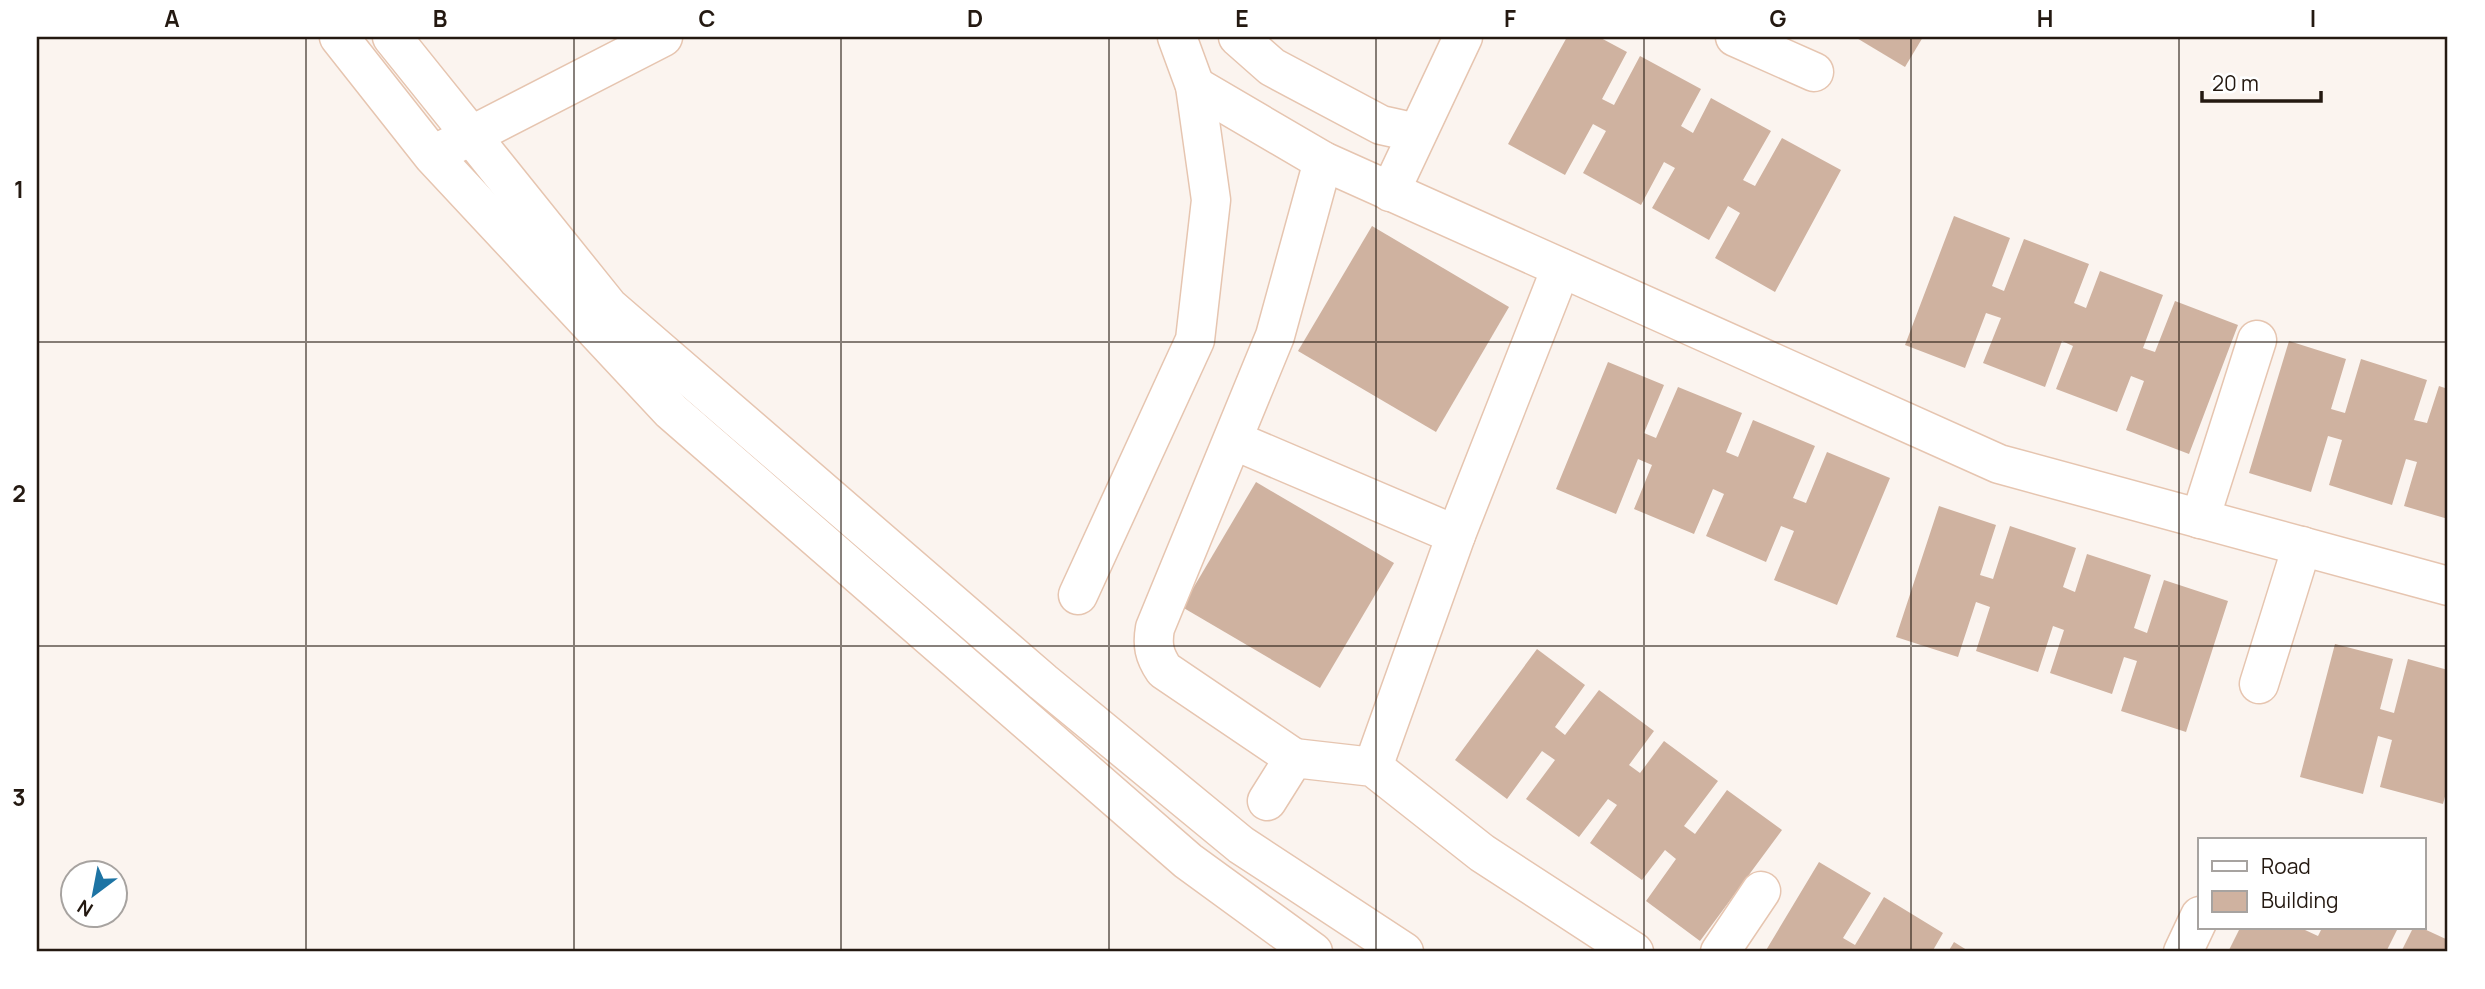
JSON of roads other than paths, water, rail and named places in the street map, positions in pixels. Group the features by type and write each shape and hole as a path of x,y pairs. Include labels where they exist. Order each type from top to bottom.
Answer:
{"street":[{"path":"339,37 433,156 671,411 1188,861 1313,952"},
{"path":"392,37 609,307 1043,682 1217,826 1241,845 1404,952"},
{"path":"1078,595 1195,340 1211,200 1195,86 1177,37"},
{"path":"1238,37 1272,67 1381,125 1417,133"},
{"path":"1390,192 1463,37"},
{"path":"1735,37 1814,72"},
{"path":"433,156 647,40"},
{"path":"1195,86 1323,161 1999,464 2448,586"},
{"path":"1323,161 1275,336 1155,628 1155,656 1164,670 1294,758 1373,767 1482,853 1634,952"},
{"path":"1373,767 1456,536 1562,268"},
{"path":"2200,519 2257,340"},
{"path":"1233,440 1456,536"},
{"path":"2259,684 2302,546"},
{"path":"1267,802 1294,758"},
{"path":"1188,861 1217,826"},
{"path":"1720,952 1762,891"},
{"path":"2182,952 2198,920"}]}
